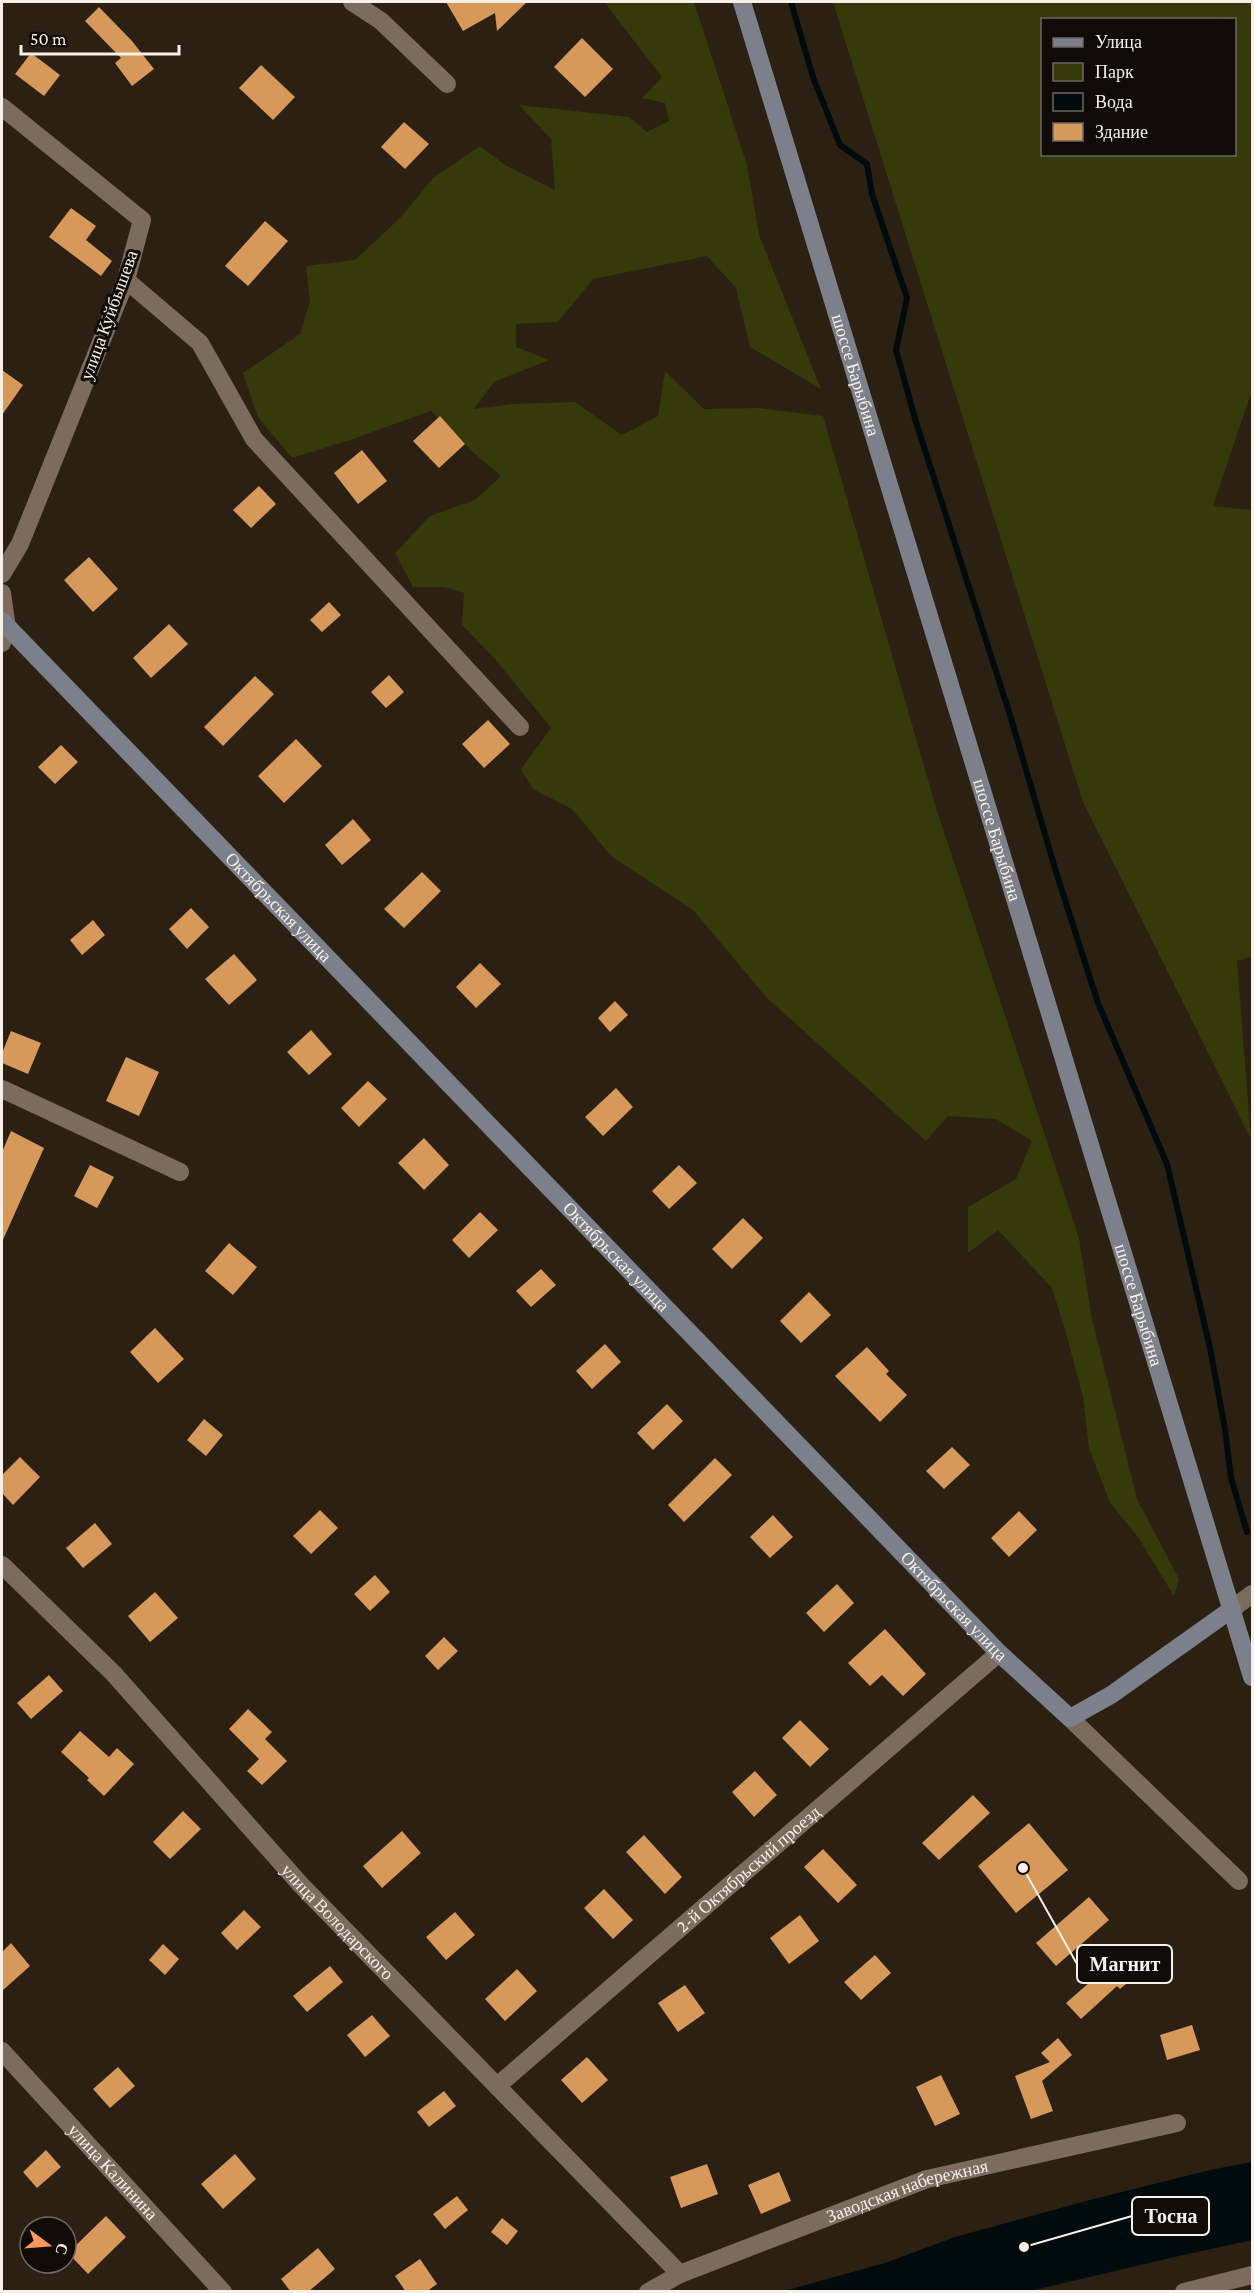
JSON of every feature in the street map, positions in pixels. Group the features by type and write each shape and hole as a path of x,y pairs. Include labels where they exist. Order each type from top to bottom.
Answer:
{"main road":[{"name":"шоссе Барыбина","path":"742,2 1252,1677"},
{"name":"Октябрьская улица","path":"4,631 999,1653 1070,1718"},
{"path":"1070,1718 1111,1695 1232,1609"}],"street":[{"path":"352,2 381,21 447,84"},
{"name":"улица Куйбышева","path":"2,107 142,220 126,280 20,544 2,574"},
{"path":"126,280 200,343 254,439 520,727"},
{"path":"2,593 4,631"},
{"path":"2,1089 180,1172"},
{"name":"улица Володарского","path":"2,1564 114,1674 301,1885 680,2274"},
{"path":"1232,1609 1252,1594"},
{"name":"2-й Октябрьский проезд","path":"497,2086 999,1653"},
{"name":"Октябрьская улица","path":"1070,1718 1239,1881"},
{"name":"улица Калинина","path":"2,2051 223,2292"},
{"name":"Заводская набережная","path":"648,2292 680,2274 927,2179 1177,2123"},
{"path":"1184,2292 1252,2275"}],"green space":[{"path":"604,2 694,2 747,165 759,235 821,389 750,347 736,288 707,256 593,279 558,322 516,324 516,347 549,360 494,382 474,409 512,404 575,402 622,435 658,416 665,371 704,409 758,408 823,416 937,811 1079,1238 1092,1319 1137,1499 1179,1579 1174,1596 1138,1537 1110,1503 1089,1448 1083,1397 1052,1288 998,1230 968,1253 968,1207 1016,1179 1032,1141 996,1119 948,1116 926,1141 767,998 693,910 611,856 572,809 533,789 521,769 551,728 495,659 462,625 464,593 444,587 413,587 395,553 430,516 475,500 501,476 431,411 292,458 258,417 243,373 300,334 310,301 306,266 355,260 400,218 433,178 480,146 505,165 555,190 551,139 519,105 629,117 647,132 669,121 665,103 642,98 662,77"},
{"path":"833,2 1252,2 1252,390 1213,506 1252,510 1252,956 1237,961 1251,1139 1083,802"}],"water":[{"path":"1252,2162 1252,2240 1030,2291 784,2291 885,2263 955,2237 1090,2200 1210,2170"}],"building":[{"path":"446,2 527,2 497,31 495,13 463,31"},
{"path":"99,7 132,41 154,69 132,86 115,63 121,58 85,21"},
{"path":"582,38 613,69 585,97 554,67"},
{"path":"31,53 60,75 44,96 15,74"},
{"path":"261,65 295,97 273,120 239,88"},
{"path":"404,122 429,144 405,169 381,147"},
{"path":"71,208 96,226 86,240 112,261 101,276 49,237"},
{"path":"265,221 288,241 248,286 225,266"},
{"path":"2,370 23,385 2,415"},
{"path":"440,416 465,444 439,468 413,441"},
{"path":"362,450 387,481 358,504 334,473"},
{"path":"259,486 276,504 251,528 233,510"},
{"path":"89,557 118,589 93,612 64,580"},
{"path":"329,602 341,615 322,632 310,620"},
{"path":"169,624 188,644 151,678 133,658"},
{"path":"389,675 404,692 386,708 371,692"},
{"path":"255,676 274,694 223,746 204,727"},
{"path":"488,720 510,744 484,768 462,744"},
{"path":"296,739 322,766 284,803 258,776"},
{"path":"61,745 78,762 55,784 38,767"},
{"path":"353,819 371,840 342,865 325,845"},
{"path":"422,872 441,891 404,928 384,909"},
{"path":"191,908 209,927 187,949 169,929"},
{"path":"93,920 105,935 82,955 70,940"},
{"path":"234,954 257,980 229,1005 205,979"},
{"path":"480,963 501,984 476,1008 456,987"},
{"path":"615,1001 628,1015 610,1032 598,1018"},
{"path":"311,1030 332,1054 309,1075 287,1052"},
{"path":"11,1031 41,1043 28,1074 2,1063 2,1053"},
{"path":"126,1057 159,1072 139,1116 106,1101"},
{"path":"368,1081 387,1099 359,1127 341,1108"},
{"path":"616,1088 633,1107 603,1136 585,1117"},
{"path":"11,1131 44,1148 2,1242 2,1152"},
{"path":"424,1138 449,1165 424,1190 398,1163"},
{"path":"90,1165 114,1177 97,1208 74,1196"},
{"path":"679,1165 697,1183 669,1209 652,1191"},
{"path":"480,1212 498,1230 469,1258 452,1240"},
{"path":"743,1218 763,1238 732,1269 712,1249"},
{"path":"229,1243 257,1267 233,1295 205,1271"},
{"path":"541,1269 556,1285 531,1307 516,1291"},
{"path":"809,1292 831,1315 801,1343 780,1321"},
{"path":"155,1328 184,1359 158,1383 130,1352"},
{"path":"605,1344 621,1362 592,1389 576,1371"},
{"path":"867,1347 889,1371 886,1374 907,1395 880,1422 835,1376"},
{"path":"667,1404 683,1421 653,1450 637,1433"},
{"path":"204,1419 223,1435 206,1456 187,1440"},
{"path":"952,1447 970,1465 944,1489 926,1471"},
{"path":"20,1457 40,1477 13,1505 2,1493 2,1475"},
{"path":"715,1458 732,1475 684,1522 668,1505"},
{"path":"320,1510 338,1528 311,1554 293,1536"},
{"path":"1019,1511 1037,1530 1009,1557 991,1538"},
{"path":"773,1515 793,1537 770,1558 750,1537"},
{"path":"95,1523 112,1544 83,1568 66,1548"},
{"path":"375,1575 390,1592 370,1611 354,1594"},
{"path":"837,1584 854,1603 824,1632 806,1613"},
{"path":"155,1592 178,1618 150,1642 128,1616"},
{"path":"885,1629 926,1674 903,1696 882,1675 870,1686 848,1663"},
{"path":"444,1637 458,1651 438,1670 425,1656"},
{"path":"49,1675 63,1691 31,1719 17,1703"},
{"path":"248,1709 272,1732 265,1739 287,1761 262,1785 247,1771 259,1759 229,1729"},
{"path":"800,1720 829,1749 810,1767 782,1738"},
{"path":"80,1731 109,1757 117,1748 134,1764 104,1796 87,1780 89,1778 61,1752"},
{"path":"755,1771 777,1795 754,1817 732,1792"},
{"path":"973,1795 990,1813 939,1860 922,1843"},
{"path":"183,1811 201,1829 170,1859 153,1842"},
{"path":"1029,1823 1068,1870 1016,1913 978,1866"},
{"path":"402,1831 421,1853 382,1888 363,1866"},
{"path":"644,1835 682,1877 665,1894 626,1852"},
{"path":"823,1849 857,1885 838,1903 804,1867"},
{"path":"604,1889 633,1920 613,1939 584,1908"},
{"path":"1089,1897 1109,1920 1056,1966 1036,1943"},
{"path":"244,1910 261,1927 237,1950 221,1933"},
{"path":"455,1912 475,1935 446,1960 426,1937"},
{"path":"800,1915 819,1941 789,1964 770,1938"},
{"path":"11,1943 30,1966 2,1991 2,1952"},
{"path":"163,1944 179,1959 165,1975 149,1960"},
{"path":"1130,1947 1147,1967 1120,1989 1117,1986 1081,2019 1066,2003"},
{"path":"875,1955 891,1973 861,2000 844,1982"},
{"path":"330,1966 343,1982 307,2012 293,1996"},
{"path":"517,1969 537,1991 505,2021 485,1999"},
{"path":"685,1985 705,2013 678,2032 658,2003"},
{"path":"372,2015 390,2036 365,2057 347,2035"},
{"path":"1192,2025 1200,2050 1167,2060 1160,2035"},
{"path":"1058,2038 1072,2055 1042,2081 1053,2111 1031,2119 1015,2076 1050,2062 1041,2053"},
{"path":"587,2057 608,2080 582,2103 561,2080"},
{"path":"118,2067 135,2086 110,2108 93,2089"},
{"path":"941,2075 960,2114 935,2126 916,2087"},
{"path":"444,2091 456,2106 429,2127 417,2112"},
{"path":"46,2150 61,2167 37,2188 23,2172"},
{"path":"235,2154 256,2179 223,2209 201,2184"},
{"path":"707,2164 718,2194 681,2208 670,2177"},
{"path":"779,2172 791,2201 761,2214 748,2185"},
{"path":"457,2196 468,2210 445,2229 433,2214"},
{"path":"106,2216 126,2237 88,2274 78,2264 78,2243"},
{"path":"502,2218 518,2231 507,2245 491,2232"},
{"path":"318,2248 335,2269 308,2292 291,2292 281,2279"},
{"path":"420,2259 437,2284 426,2292 406,2292 395,2276"}],"waterway":[{"path":"791,2 813,77 840,145 867,164 872,194 907,298 896,350 916,422 1010,715 1057,875 1098,1003 1167,1164 1210,1348 1225,1429 1231,1478 1247,1532"}],"place":[{"name":"Магнит","path":"1023,1868"},
{"name":"Тосна","path":"1024,2247"}]}
